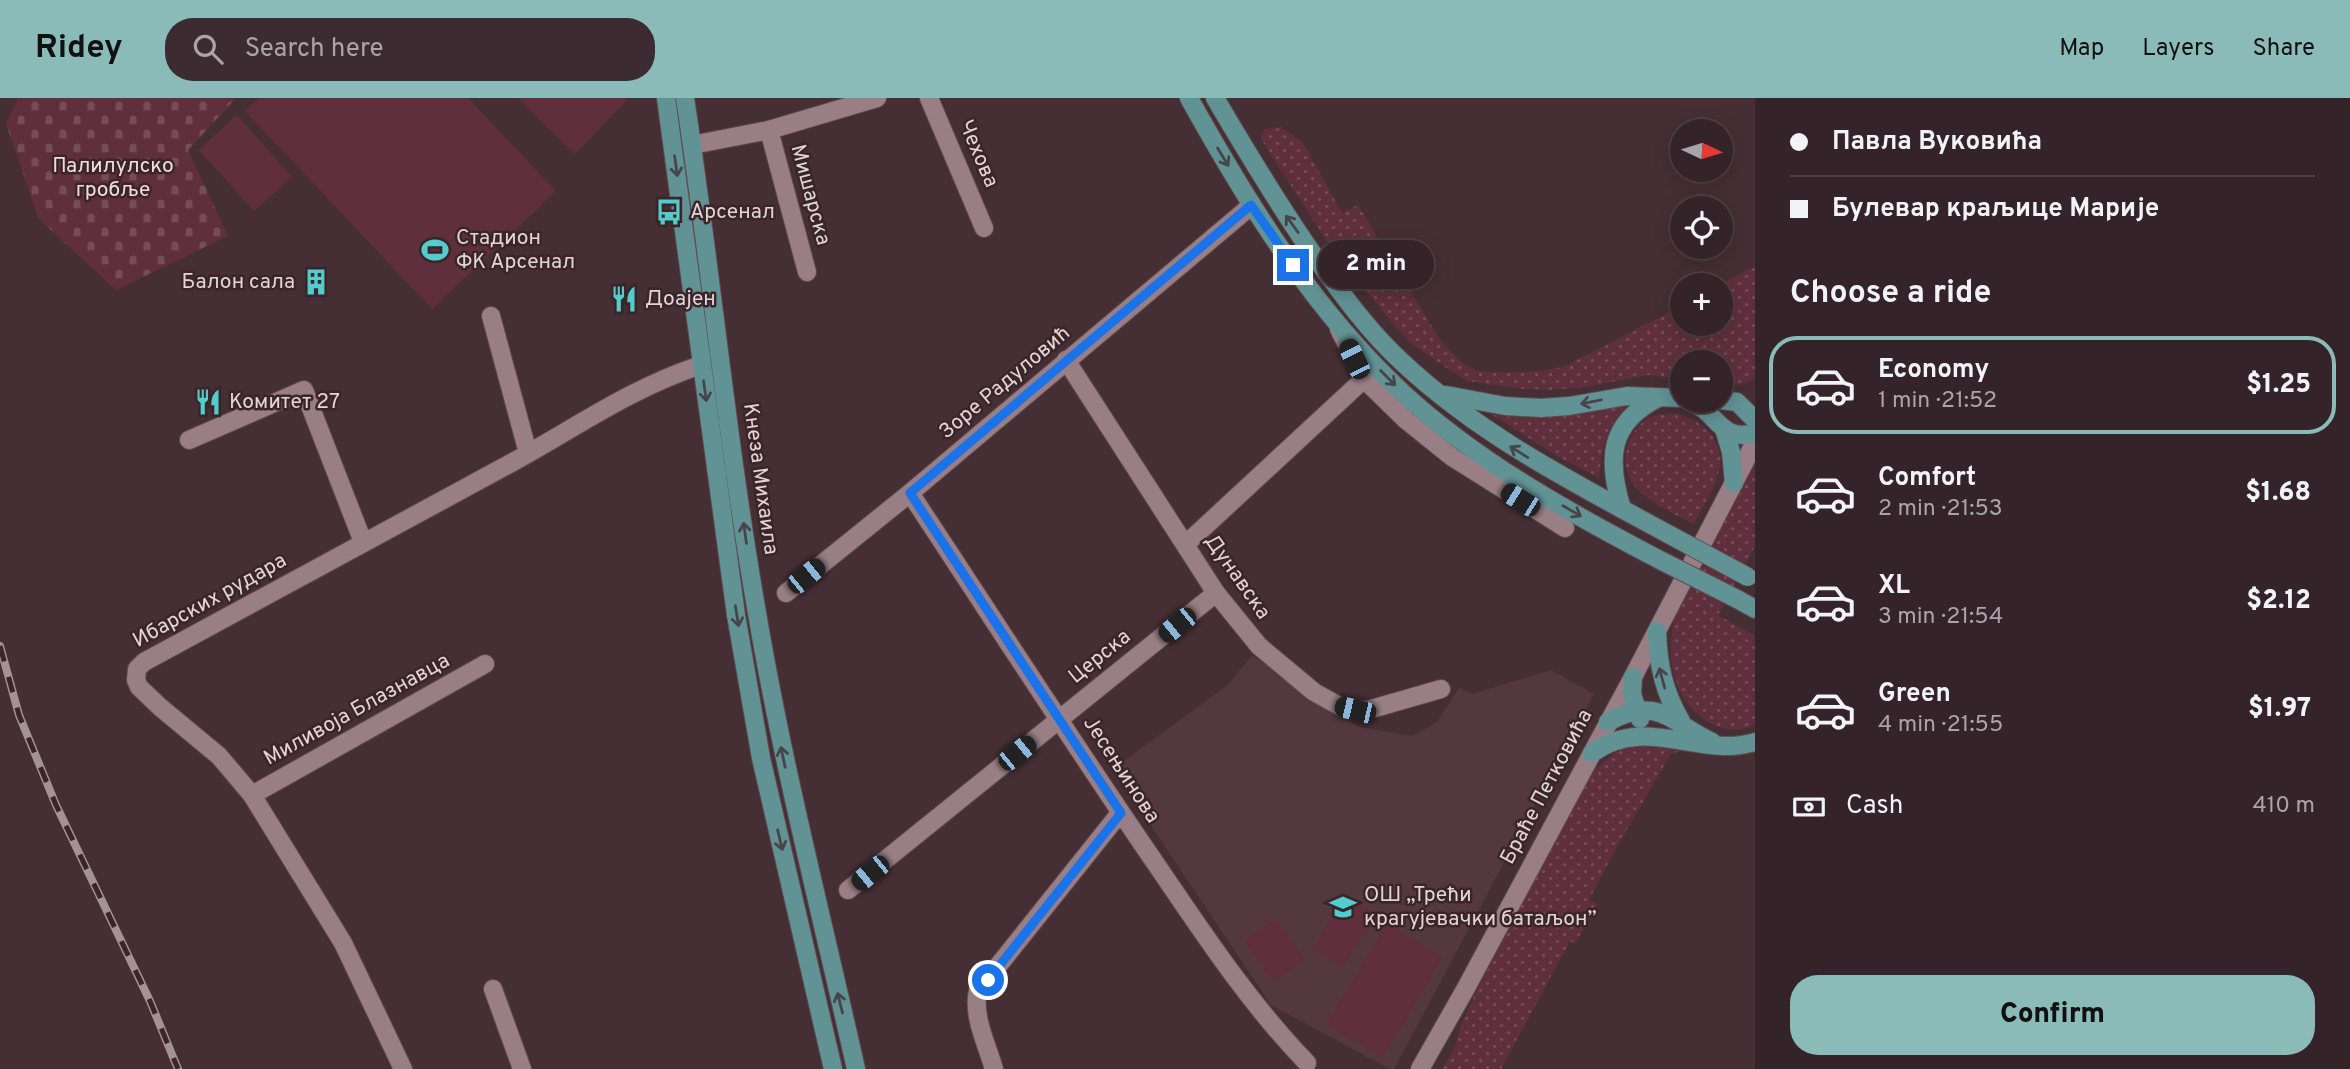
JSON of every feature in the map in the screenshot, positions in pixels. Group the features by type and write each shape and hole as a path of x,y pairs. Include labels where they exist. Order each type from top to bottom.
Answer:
{"main road":[{"name":"Кнеза Михаила","path":"666,98 736,615 761,758 833,1069"},
{"name":"Кнеза Михаила","path":"685,98 756,612 782,754 856,1069"},
{"path":"1189,98 1251,205 1308,287 1361,351 1395,386 1460,439 1532,488 1658,559 1755,609"},
{"path":"1215,98 1286,216 1346,301 1400,361 1436,392 1511,447 1551,472 1752,579"},
{"path":"1436,392 1472,401 1532,408 1562,407 1627,396 1670,399"},
{"path":"1733,399 1755,394"},
{"path":"1622,509 1613,481 1612,465 1618,436 1632,415 1658,398"},
{"path":"1733,406 1755,419"},
{"path":"1709,413 1725,432 1731,452 1734,483"},
{"path":"1725,432 1742,435 1754,443"},
{"path":"1657,631 1661,677 1681,722"},
{"path":"1633,677 1632,694 1641,720 1650,728 1673,739"},
{"path":"1608,722 1636,710 1661,713 1719,744"},
{"path":"1592,753 1602,746 1627,737 1656,736 1702,745 1740,745 1755,742"}],"street":[{"name":"Мишарска","path":"692,145 769,130 877,98"},
{"name":"Чехова","path":"929,98 984,228"},
{"name":"Мишарска","path":"769,130 807,272"},
{"name":"Зоре Радуловић","path":"786,593 910,493 1251,205"},
{"path":"491,316 528,453"},
{"path":"1334,320 1364,379 1406,420 1452,457 1565,528"},
{"name":"Дунавска","path":"1066,360 1216,593 1259,646 1314,692 1341,707 1368,710 1441,689"},
{"name":"Ибарских рудара","path":"403,1069 343,943 252,795 219,756 139,687 136,680 137,669 144,662 658,380 701,365"},
{"path":"1186,544 1364,379"},
{"path":"189,440 304,390 363,542"},
{"name":"Браће Петковића","path":"1420,1069 1633,677 1754,443"},
{"name":"Јесењинова","path":"910,493 1121,813 1218,953 1308,1067"},
{"name":"Церска","path":"849,890 1216,593"},
{"name":"Миливоја Блазнавца","path":"252,795 485,664"},
{"path":"994,1069 977,1012 978,991 1121,813"},
{"path":"493,989 522,1069"}],"shaded area":[{"name":"ОШ „Трећи крагујевачки батаљон”","path":"1252,655 1359,727 1412,736 1437,722 1459,688 1472,694 1551,670 1594,694 1394,1069 1271,1005 1113,769 1229,684"}],"green space":[{"name":"Палилулско гробље","path":"18,98 236,98 188,150 228,236 116,290 39,219 6,124"},
{"name":"Стадион ФК Арсенал","path":"259,98 468,98 556,191 432,309 245,111"},
{"path":"518,98 625,98 627,100 575,154"},
{"path":"237,115 292,177 254,211 199,150"},
{"path":"1281,127 1303,143 1342,213 1358,205 1440,340 1459,360 1473,369 1504,373 1565,366 1670,312 1670,336 1733,336 1733,278 1755,266 1755,378 1741,385 1733,384 1733,350 1670,350 1670,378 1647,375 1586,387 1550,390 1521,389 1468,381 1408,341 1335,254 1261,139 1265,129"},
{"path":"1629,405 1615,420 1606,438 1599,478 1557,456 1491,414 1527,418 1560,416"},
{"path":"1671,413 1692,419 1709,433 1719,451 1716,481 1694,524 1647,497 1629,477 1626,468 1627,448 1635,430 1657,415"},
{"path":"1755,465 1755,546 1718,615 1755,636 1755,724 1743,729 1731,729 1707,721 1688,704 1676,681 1671,638 1676,612"},
{"path":"1640,745 1685,749 1670,755 1614,852 1589,900 1597,904 1575,944 1570,941 1501,1069 1442,1069 1455,1047 1461,1025 1476,992 1594,770 1616,752"},
{"path":"1345,895 1376,914 1343,967 1313,948"},
{"path":"1275,918 1305,959 1274,982 1244,941"},
{"path":"1387,924 1443,957 1383,1058 1326,1024"}],"railway":[{"path":"0,646 19,715 56,805 150,1001 178,1069"}],"place":[{"name":"Арсенал","path":"669,212"},
{"name":"Стадион ФК Арсенал","path":"435,250"},
{"name":"Балон сала","path":"316,282"},
{"name":"Доајен","path":"624,299"},
{"name":"Комитет 27","path":"208,402"},
{"name":"ОШ „Трећи крагујевачки батаљон”","path":"1343,907"}],"route":[{"path":"988,980 1121,813 910,493 1251,205 1293,265"}]}
